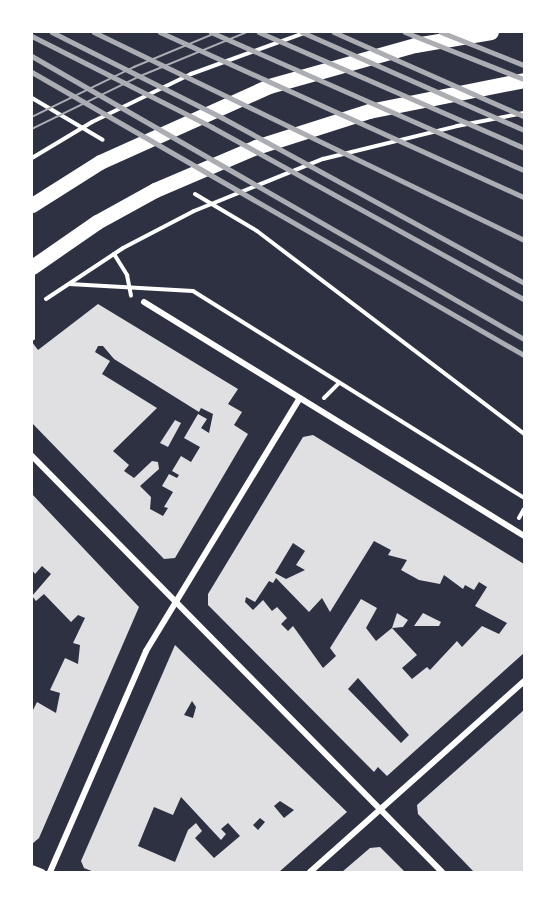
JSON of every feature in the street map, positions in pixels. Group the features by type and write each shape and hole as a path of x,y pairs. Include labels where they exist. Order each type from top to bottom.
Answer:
{"main road":[{"path":"32,205 100,162 269,86 415,45 490,32"},
{"path":"32,267 97,222 155,190 256,147 380,109 525,80"}],"street":[{"path":"144,302 525,536"},
{"path":"50,873 146,651 173,603 300,398"},
{"path":"32,456 173,603 442,873"},
{"path":"310,873 525,681"},
{"path":"32,868 42,873"}],"lane":[{"path":"32,267 32,338"}],"path":[{"path":"32,158 58,141 191,74 307,32"},
{"path":"32,98 113,146"},
{"path":"33,308 114,254 194,211 323,159 445,128 525,113"},
{"path":"185,188 257,231 525,434"},
{"path":"114,254 130,284 131,295"},
{"path":"68,284 130,284 193,291 525,498"}],"building":[{"path":"98,304 238,389 228,404 242,412 234,425 248,434 175,558 164,559 32,423 32,342 38,350","holes":["98,346 103,346 114,359 199,412 201,408 213,414 209,433 201,428 207,419 198,414 184,438 200,447 191,462 181,456 172,471 179,475 177,478 169,474 162,486 173,492 164,507 168,508 163,516 150,509 151,497 140,486 159,469 158,462 152,461 134,478 124,471 129,465 113,451 157,408 102,374 110,361 95,352"]},
{"path":"175,420 181,423 168,447 160,443"},
{"path":"313,435 524,564 524,653 387,776 378,767 374,772 208,605 208,594 303,437","holes":["374,541 391,550 388,555 407,560 401,570 419,580 440,584 444,575 463,589 465,585 474,590 479,582 487,587 475,606 507,623 499,634 482,626 462,647 457,641 430,670 427,667 412,679 402,668 417,655 392,628 376,641 366,628 377,608 361,599 330,648 336,656 323,668 293,626 288,631 281,624 287,618 277,607 272,611 263,600 253,610 245,602 246,597 255,602 269,581 273,583 276,578 309,612 322,598 330,612","293,543 305,551 296,565 305,570 286,579 275,573","358,678 409,735 401,743 348,689"]},
{"path":"32,494 139,607 39,838 32,844 32,712 37,702 56,713 60,693 50,690 65,658 78,664 80,645 73,643 85,618 78,615 71,622 44,594 36,601 32,596 51,574 42,566 35,574 32,570"},
{"path":"397,613 408,620 403,627 392,628"},
{"path":"423,613 441,622 439,626 414,626"},
{"path":"175,645 347,812 279,872 94,872 84,868 81,861","holes":["192,701 196,707 193,718 184,715","181,797 221,840 226,834 221,829 228,823 240,836 214,858 195,838 202,831 196,823 188,830 175,862 138,846 154,807 173,815","280,801 294,810 284,818 274,806","260,818 265,822 258,830 253,825"]},
{"path":"524,710 524,872 474,872 418,814 417,805"},
{"path":"380,847 405,872 342,872 370,848"}],"tram line":[{"path":"32,117 134,67 218,32"},
{"path":"32,129 138,77 247,32"}],"railway":[{"path":"52,32 223,118 524,283"},
{"path":"94,32 524,240"},
{"path":"160,32 524,197"},
{"path":"211,32 524,170"},
{"path":"259,32 524,148"},
{"path":"302,32 524,130"},
{"path":"334,32 524,116"},
{"path":"405,32 524,79"},
{"path":"441,32 524,65"},
{"path":"32,36 212,127 524,299"},
{"path":"32,56 524,339"},
{"path":"32,72 524,355"}]}
